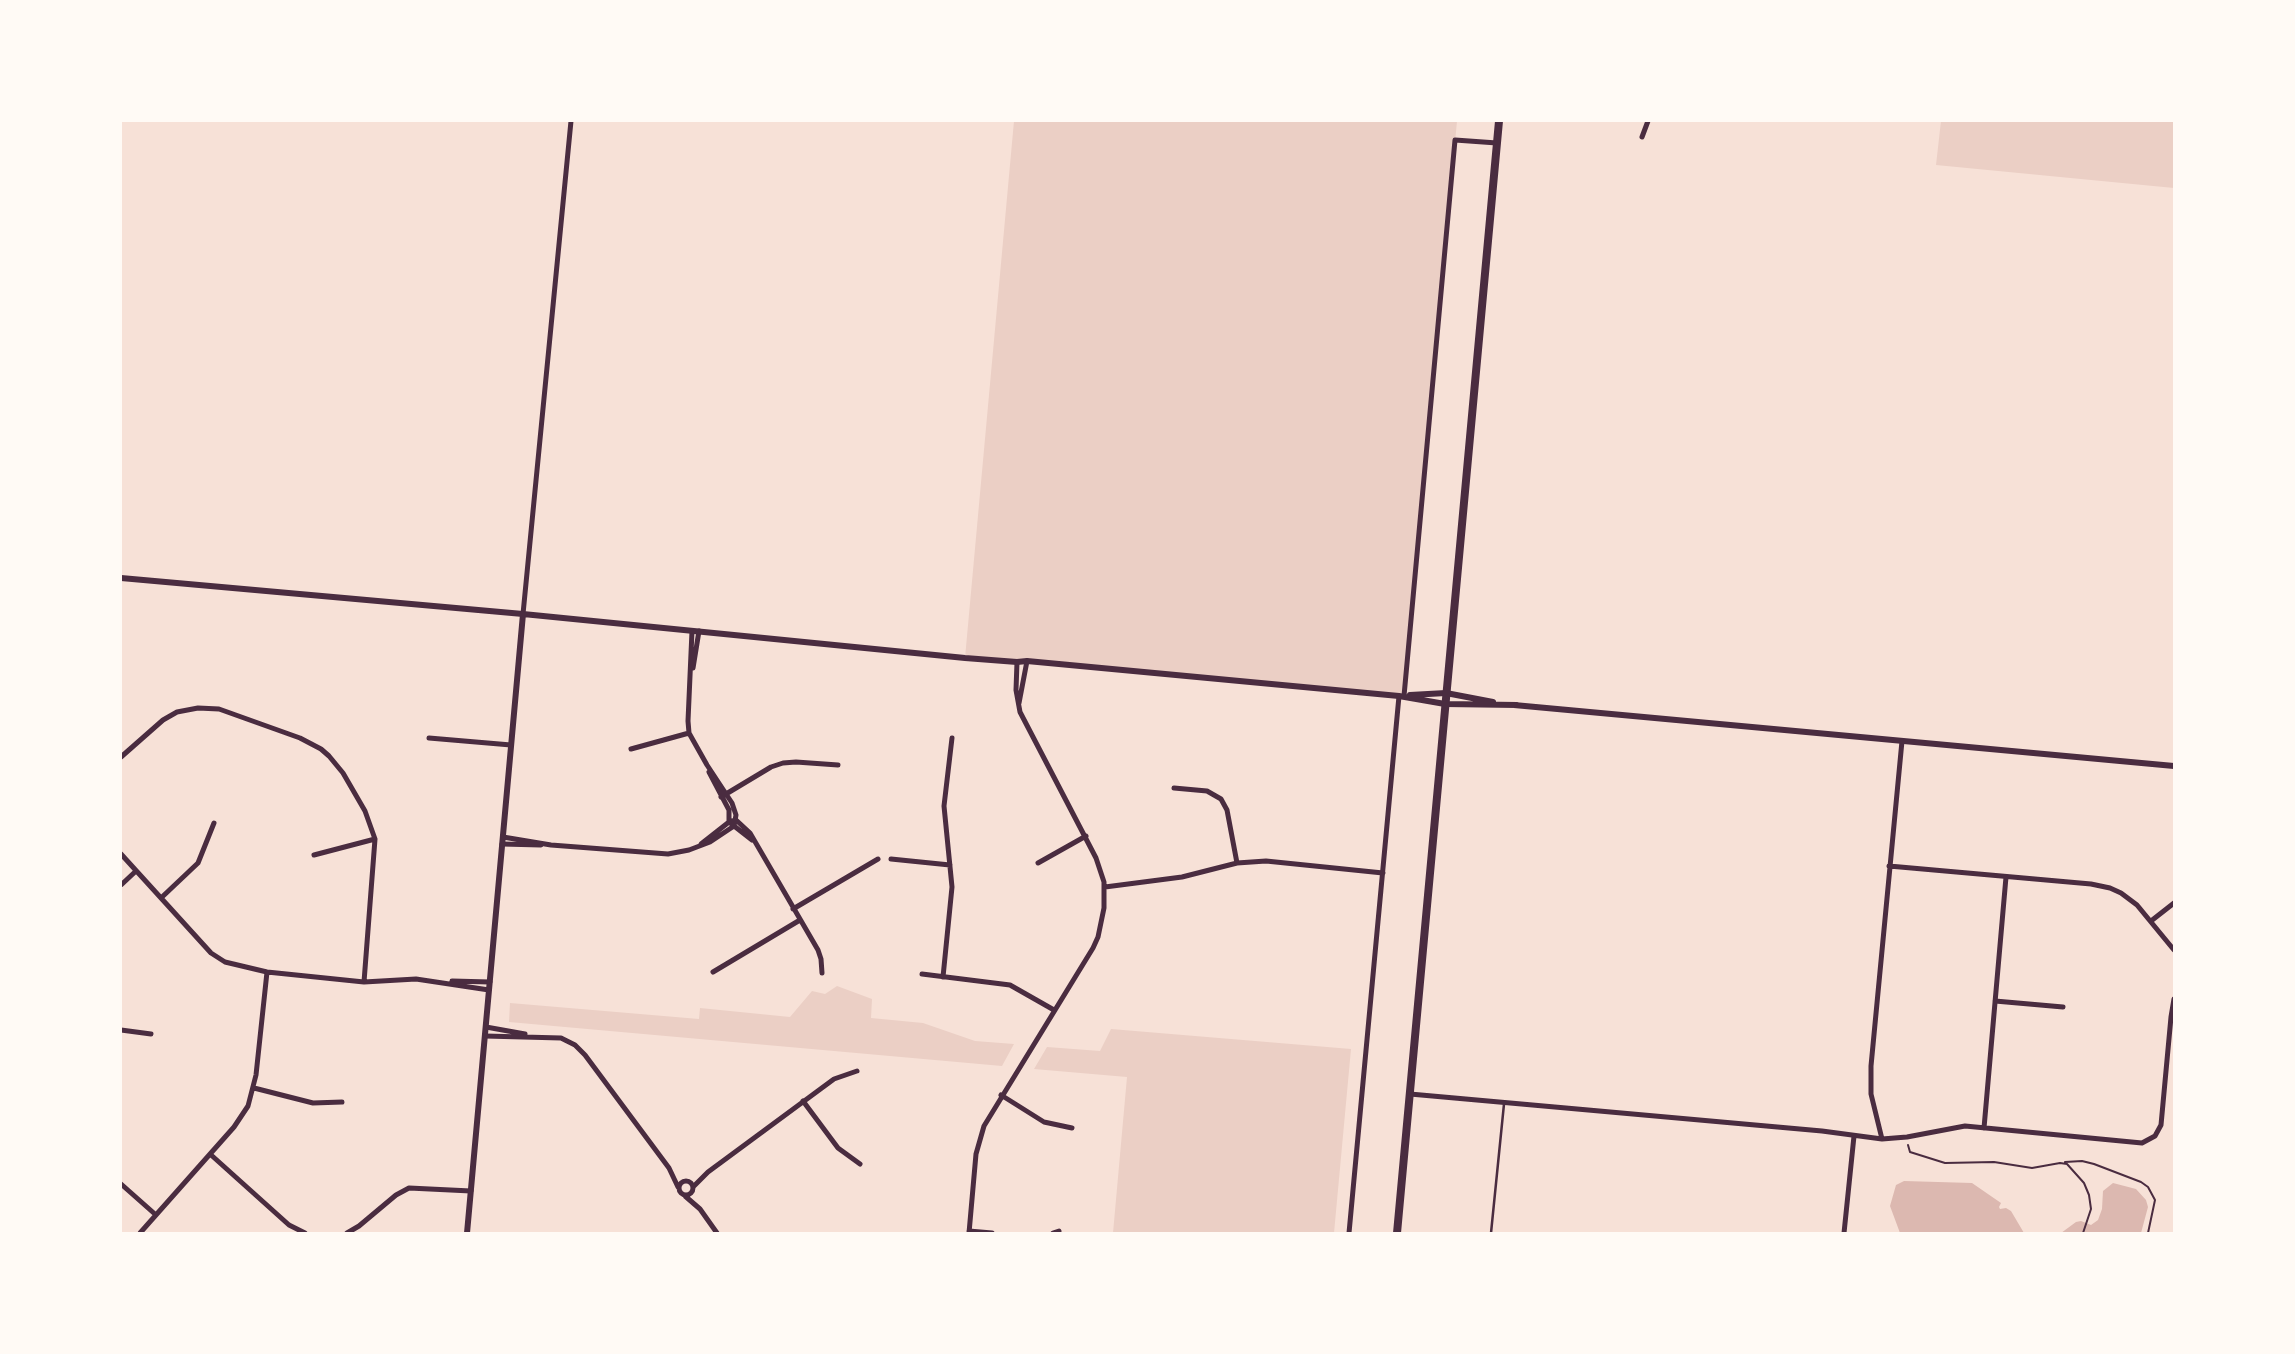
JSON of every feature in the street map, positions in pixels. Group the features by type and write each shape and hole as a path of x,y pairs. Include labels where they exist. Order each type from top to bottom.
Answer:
{"highway":[{"path":"1397,1233 1499,121"}],"street":[{"path":"467,1233 571,121"},
{"path":"1642,137 1648,121"},
{"path":"1349,1233 1455,140 1497,143"},
{"path":"121,578 1402,696 1445,704 1517,705"},
{"path":"696,631 688,714 689,733 724,795 733,823 747,830 817,950 822,973"},
{"path":"1019,706 1027,661"},
{"path":"992,1233 969,1232 979,1140 1001,1095 1098,937 1105,887 1101,870 1086,836 1023,718 1016,690 1017,662"},
{"path":"1402,696 1446,693 1517,705 2174,766"},
{"path":"121,757 153,728 177,712 208,708 300,738 329,756 343,773 374,830 364,982"},
{"path":"631,748 689,733"},
{"path":"429,738 511,745"},
{"path":"943,977 951,895 944,806 952,738"},
{"path":"1882,1139 1871,1094 1870,1075 1902,741"},
{"path":"724,795 771,767 796,762 838,765"},
{"path":"1174,788 1207,791 1221,799 1227,810 1237,863"},
{"path":"161,898 198,863 214,822"},
{"path":"502,841 658,855 679,853 699,846 724,834 733,823"},
{"path":"1038,863 1086,836"},
{"path":"314,855 375,839"},
{"path":"121,854 218,959 234,965 267,972 364,982 407,979 489,990"},
{"path":"793,909 878,859"},
{"path":"891,859 950,865"},
{"path":"1105,887 1192,875 1237,863 1266,861 1383,873"},
{"path":"1889,866 2110,888 2130,899 2174,950"},
{"path":"121,885 136,871"},
{"path":"1984,1128 2006,877"},
{"path":"2151,922 2174,903"},
{"path":"713,972 800,920"},
{"path":"140,1233 242,1117 254,1088 267,972"},
{"path":"922,974 1010,985 1054,1010"},
{"path":"442,982 490,982"},
{"path":"1410,1094 1882,1139 1954,1128 1984,1128 2142,1143 2151,1139 2161,1125 2174,999"},
{"path":"1995,1002 2063,1007"},
{"path":"486,1027 535,1036"},
{"path":"121,1030 151,1034"},
{"path":"485,1036 561,1038 579,1049 669,1168 679,1192 699,1209 717,1233"},
{"path":"685,1196 690,1185 803,1101 834,1079 857,1070"},
{"path":"254,1088 313,1104 342,1102"},
{"path":"1001,1095 1044,1122 1072,1128"},
{"path":"803,1101 838,1147 860,1164"},
{"path":"1844,1233 1854,1136"},
{"path":"210,1154 289,1225 304,1233"},
{"path":"669,1168 690,1185 699,1209"},
{"path":"678,1187 681,1183 690,1185"},
{"path":"121,1184 156,1215"},
{"path":"347,1233 409,1188 471,1191"}],"lane":[{"path":"1491,1233 1505,1102"}],"path":[{"path":"1907,1137 1910,1152 1945,1163 1994,1162 2032,1168 2082,1161 2141,1182 2148,1187 2155,1200 2148,1233"},
{"path":"2060,1163 2070,1166 2087,1188 2091,1202 2083,1233"}],"shaded area":[{"path":"1014,121 1457,121 1404,696 965,658"},
{"path":"1941,121 2174,121 2174,188 1936,165"},
{"path":"837,986 872,999 871,1018 923,1023 975,1041 1014,1044 1002,1066 509,1022 510,1003 699,1019 700,1008 790,1017 812,991 825,994"},
{"path":"1111,1029 1351,1049 1334,1233 1113,1233 1127,1077 1034,1069 1047,1047 1100,1051"},
{"path":"1904,1181 1972,1183 2001,1203 2000,1209 2011,1211 2024,1233 1900,1233 1890,1206 1896,1185"},
{"path":"2113,1183 2136,1189 2146,1200 2148,1207 2141,1233 2061,1233 2076,1222 2091,1225 2098,1220 2103,1191"}]}
